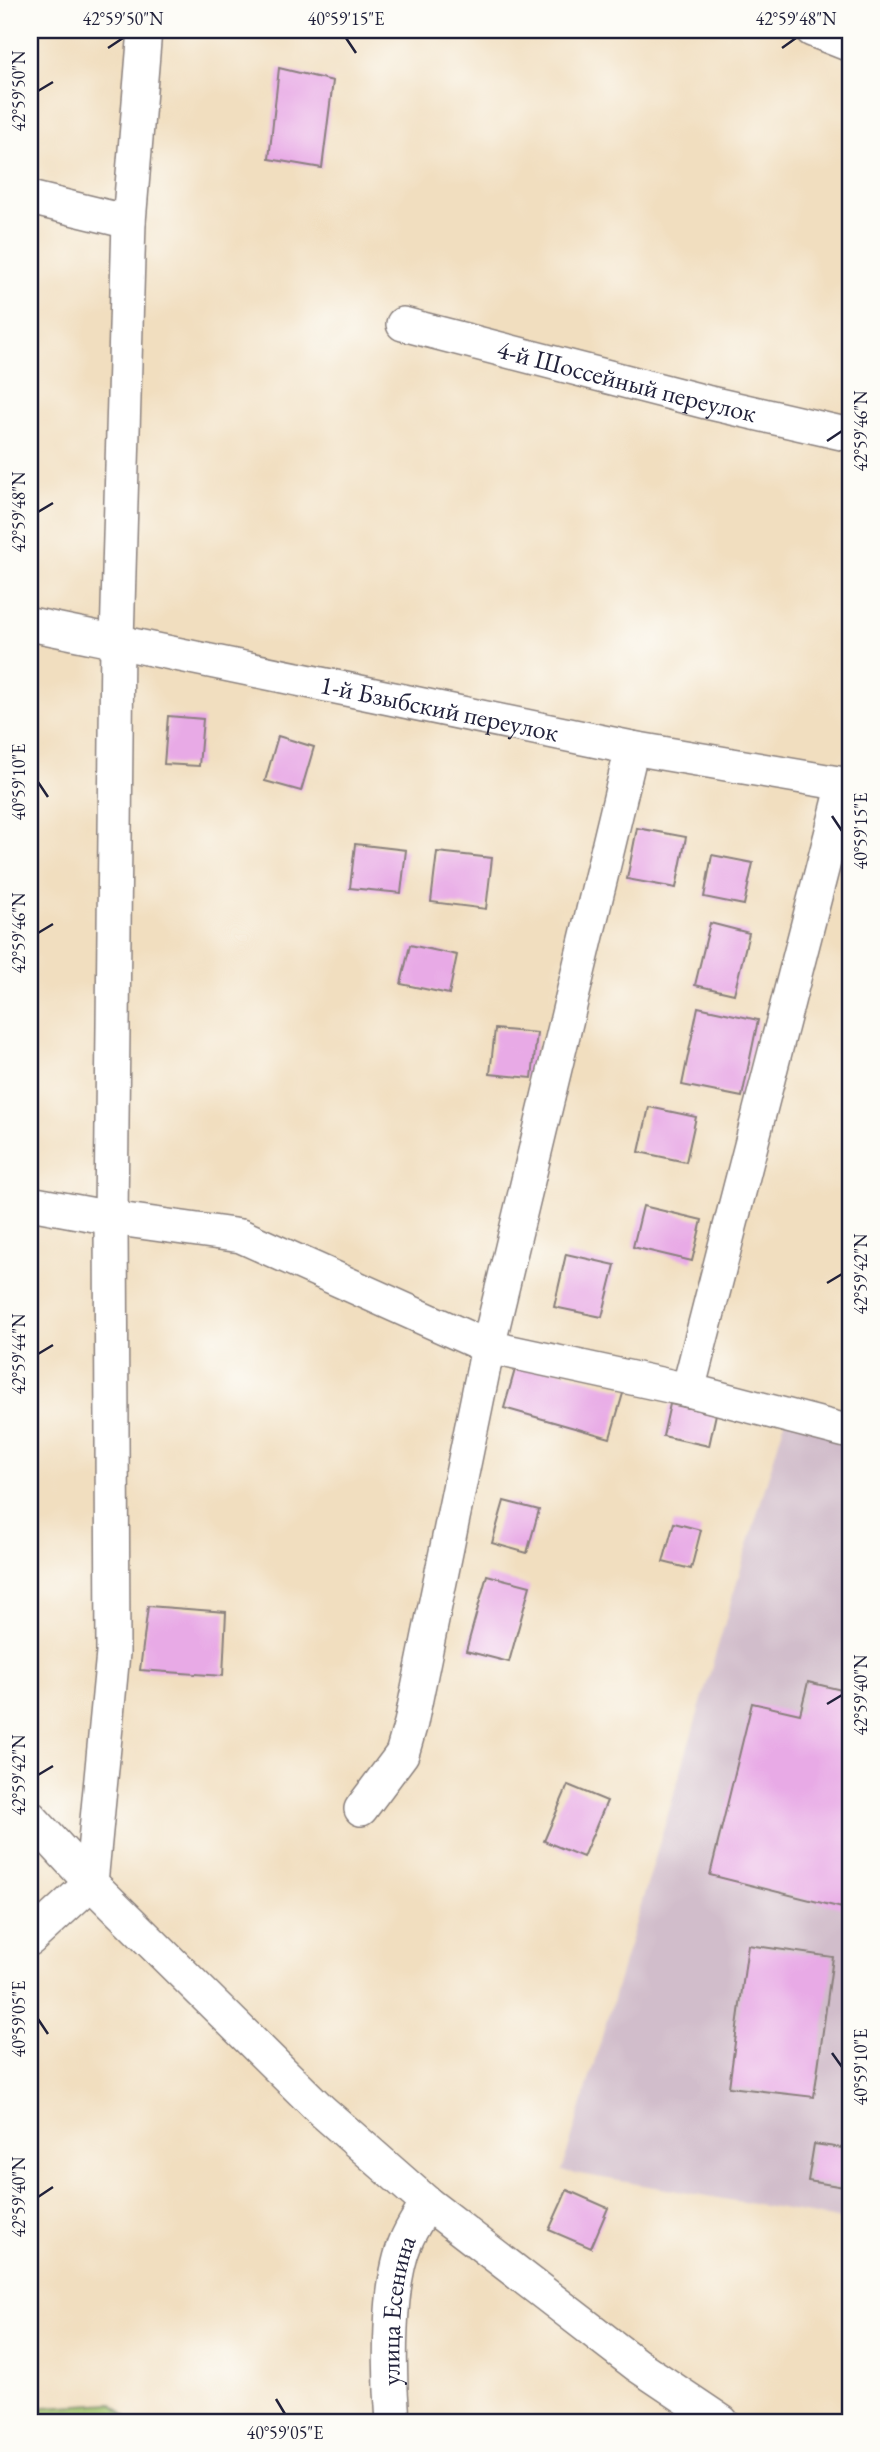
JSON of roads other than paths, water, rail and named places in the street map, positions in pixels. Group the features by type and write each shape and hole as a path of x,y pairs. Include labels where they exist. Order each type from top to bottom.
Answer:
{"street":[{"path":"30,1939 91,1883 113,1653 111,1218 117,641 129,222 145,30"},
{"path":"812,30 850,45"},
{"path":"30,198 129,222"},
{"name":"4-й Шоссейный переулок","path":"403,324 706,402 850,435"},
{"name":"1-й Бзыбский переулок","path":"30,624 632,748 847,784"},
{"path":"361,1809 402,1754 411,1723 488,1347 632,748"},
{"path":"688,1390 847,784"},
{"path":"30,1203 111,1218 241,1236 488,1347 688,1390 850,1432"},
{"path":"30,1817 91,1883 321,2110 426,2203 637,2365 722,2422"},
{"name":"улица Есенина","path":"393,2422 389,2373 395,2286 405,2242 426,2203"}]}
